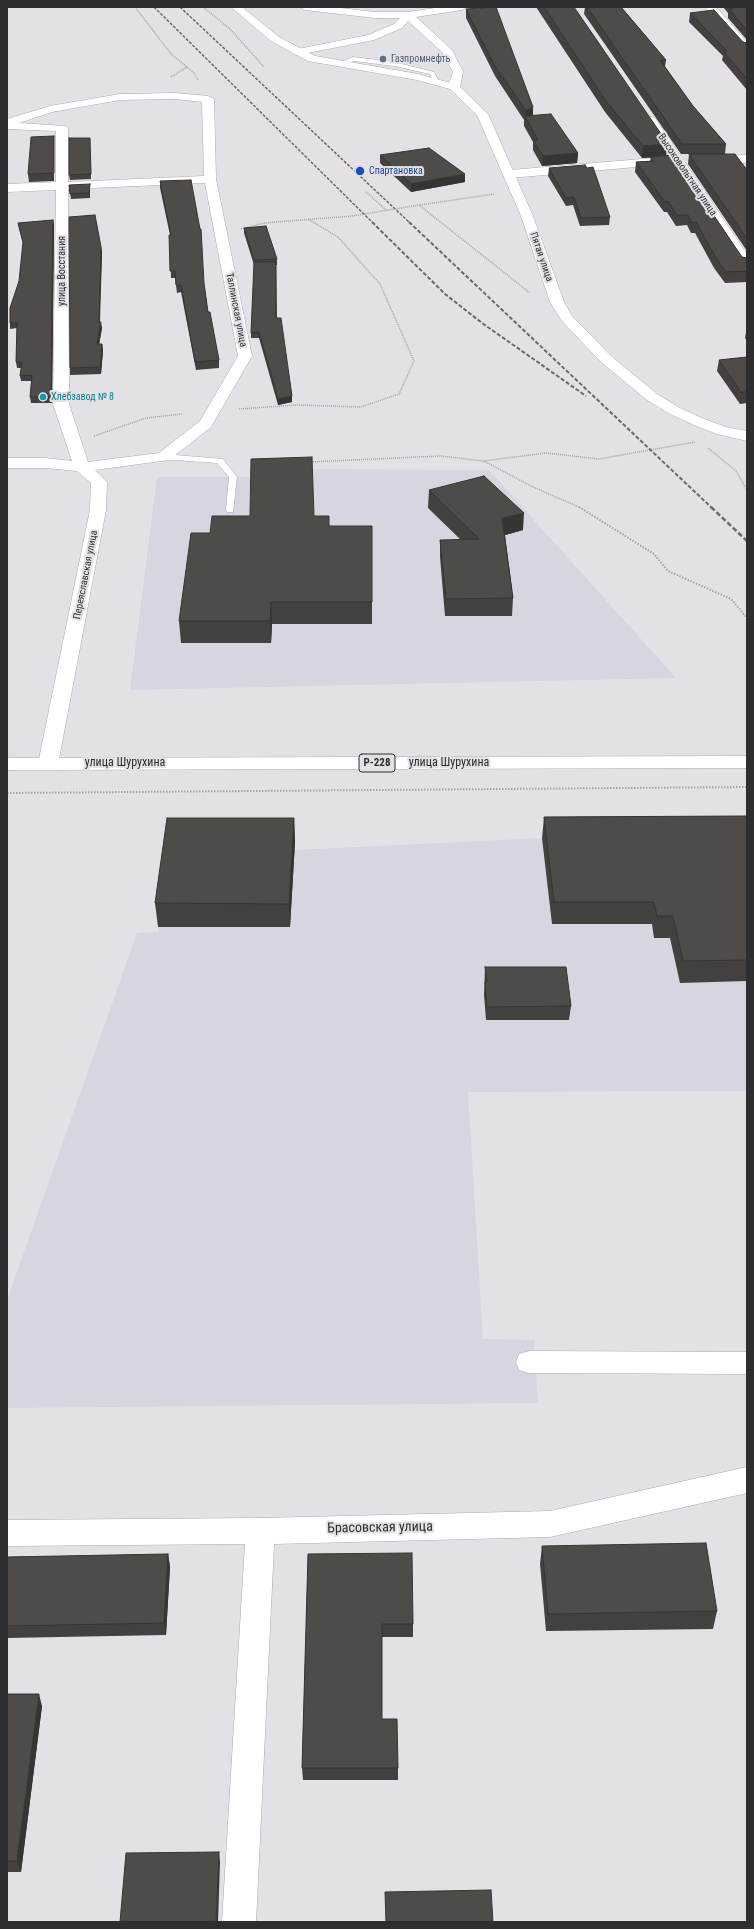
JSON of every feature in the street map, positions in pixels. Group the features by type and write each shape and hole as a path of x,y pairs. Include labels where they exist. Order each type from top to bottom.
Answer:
{"main road":[{"path":"236,7 275,39 312,59 418,77 454,88 458,72 447,50 408,15"},
{"path":"305,7 375,15 408,15 462,7"},
{"path":"710,7 747,48"},
{"path":"297,52 370,38 398,26 408,15"},
{"name":"Пятая улица","path":"454,88 482,114 510,174 557,302 567,318 583,337 652,397 675,411 722,431 747,436"},
{"path":"7,123 50,109 120,97 176,96 208,99"},
{"name":"Таллинская улица","path":"163,457 206,424 245,356 210,179 208,99"},
{"path":"50,109 62,128"},
{"name":"Высоковольтная улица","path":"643,109 747,264"},
{"path":"7,126 62,128"},
{"name":"улица Восстания","path":"62,128 62,404 73,443 82,467"},
{"path":"510,174 678,160 747,159"},
{"path":"7,188 63,187 210,179"},
{"path":"7,463 46,463 82,467 163,457"},
{"name":"Переяславская улица","path":"48,764 98,510 99,482 82,467"},
{"name":"улица Шурухина","path":"7,764 747,762"},
{"path":"529,1362 747,1362"},
{"name":"Брасовская улица","path":"7,1533 260,1531 550,1524 747,1480"},
{"path":"239,1922 260,1531"}],"lane":[{"path":"163,457 220,461 233,477 230,510"}],"path":[{"path":"135,7 171,54 194,73 208,99"},
{"path":"203,7 230,29 264,67"},
{"path":"366,192 386,210"},
{"path":"221,234 264,223 352,216 470,196"},
{"path":"419,205 535,297"},
{"path":"73,443 146,418 297,404 361,407 400,394 414,361 380,284 338,237 308,219"},
{"path":"306,462 441,456 483,460 546,453 598,459 700,442"},
{"path":"483,460 531,486 584,509 654,554 668,571 731,599 747,618"},
{"path":"7,793 747,787"}],"shaded area":[{"path":"297,469 489,470 676,678 130,690 157,477 292,477"},
{"path":"747,837 747,1091 468,1092 483,1339 534,1340 538,1403 7,1408 7,1300 137,933 158,932 158,927 295,850 542,838"}],"building":[{"path":"496,7 533,107 526,111 495,66 466,9"},
{"path":"544,7 574,7 668,144 643,146 606,101"},
{"path":"587,7 621,7 666,60 660,60 693,106 726,144 682,144"},
{"path":"731,7 747,7 747,30 729,9 733,9"},
{"path":"714,10 743,42 747,43 747,79 723,51 727,51 690,13"},
{"path":"551,114 578,153 543,156 533,140 538,140 525,116"},
{"path":"54,136 54,173 28,174 31,137"},
{"path":"69,138 90,138 91,174 69,175"},
{"path":"429,148 465,174 411,184 380,155"},
{"path":"689,154 735,154 747,170 747,239"},
{"path":"673,155 742,257 747,258 747,271 726,272 716,258 696,222 692,223 688,215 677,215 668,201 665,202 636,162 654,161 651,157"},
{"path":"585,165 587,168 593,167 610,217 581,218 574,197 566,198 549,168"},
{"path":"191,180 201,229 204,283 208,312 210,312 219,360 195,362 181,285 176,285 175,271 170,271 169,235 171,235 160,181"},
{"path":"90,184 89,193 70,194 69,185"},
{"path":"95,215 101,247 99,322 101,322 97,344 102,344 100,367 70,368 69,217"},
{"path":"53,220 51,397 30,397 32,375 20,376 22,362 16,362 17,323 10,323 10,308 19,281 23,242 18,223"},
{"path":"266,226 277,259 254,260 244,228"},
{"path":"254,262 276,262 276,318 281,318 292,396 278,399 259,332 251,333"},
{"path":"747,357 747,392 741,392 719,360"},
{"path":"312,457 314,516 329,516 329,526 372,526 372,602 271,602 270,621 179,621 191,533 210,533 212,516 250,516 251,459"},
{"path":"484,476 524,513 502,518 513,598 446,599 440,540 479,539 429,490"},
{"path":"747,816 747,960 683,961 673,916 657,916 654,902 554,902 544,817"},
{"path":"167,818 294,818 289,904 155,903"},
{"path":"485,967 566,967 571,1006 487,1007 485,982 487,982"},
{"path":"706,1543 717,1611 548,1614 542,1546"},
{"path":"412,1553 413,1624 382,1624 382,1719 397,1719 398,1768 302,1768 308,1554"},
{"path":"168,1554 164,1623 7,1626 7,1557"},
{"path":"7,1694 39,1694 17,1861 7,1861"},
{"path":"219,1852 216,1922 120,1922 126,1853"},
{"path":"491,1890 493,1922 386,1922 385,1892"}],"railway":[{"path":"154,7 373,223"},
{"path":"180,7 410,223"},
{"path":"372,222 445,294 482,323 586,396"},
{"path":"409,222 712,508"},
{"path":"711,507 747,541"}],"place":[{"name":"Газпромнефть","path":"383,59"},
{"name":"Спартановка","path":"360,171"},
{"name":"Хлебзавод № 8","path":"43,397"}]}
